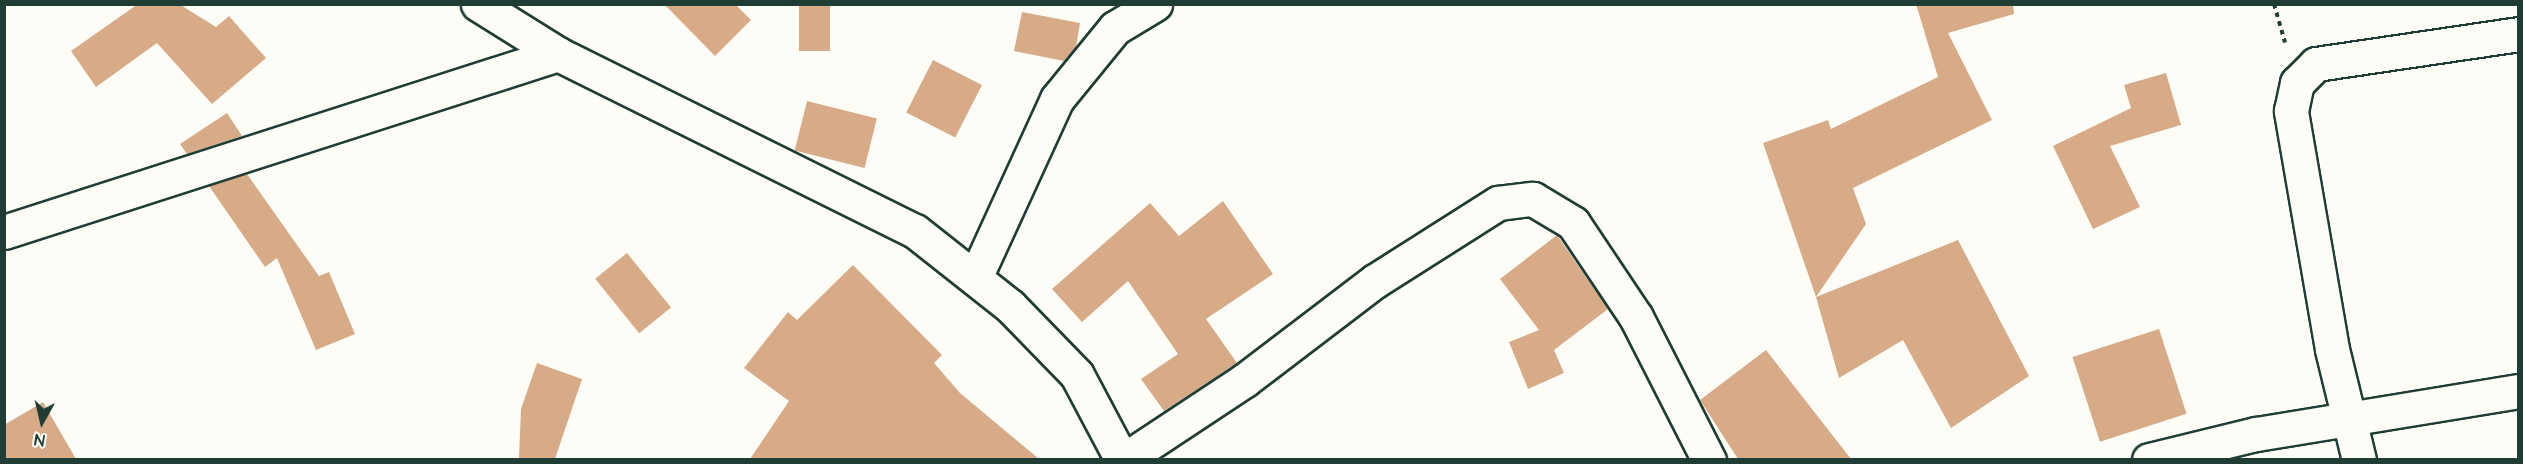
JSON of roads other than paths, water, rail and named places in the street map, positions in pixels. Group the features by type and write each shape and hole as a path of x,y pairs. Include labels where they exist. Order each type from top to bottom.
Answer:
{"street":[{"path":"478,4 558,54 915,231 1010,306 1077,375 1123,459 1245,380 1375,281 1498,203 1533,199 1573,223 1636,317 1709,459"},
{"path":"975,278 1057,99 1110,16 1155,4"},
{"path":"2359,459 2332,350 2291,111 2296,84 2316,64 2518,34"},
{"path":"4,232 558,54"},
{"path":"2149,459 2348,417 2518,391"}]}
